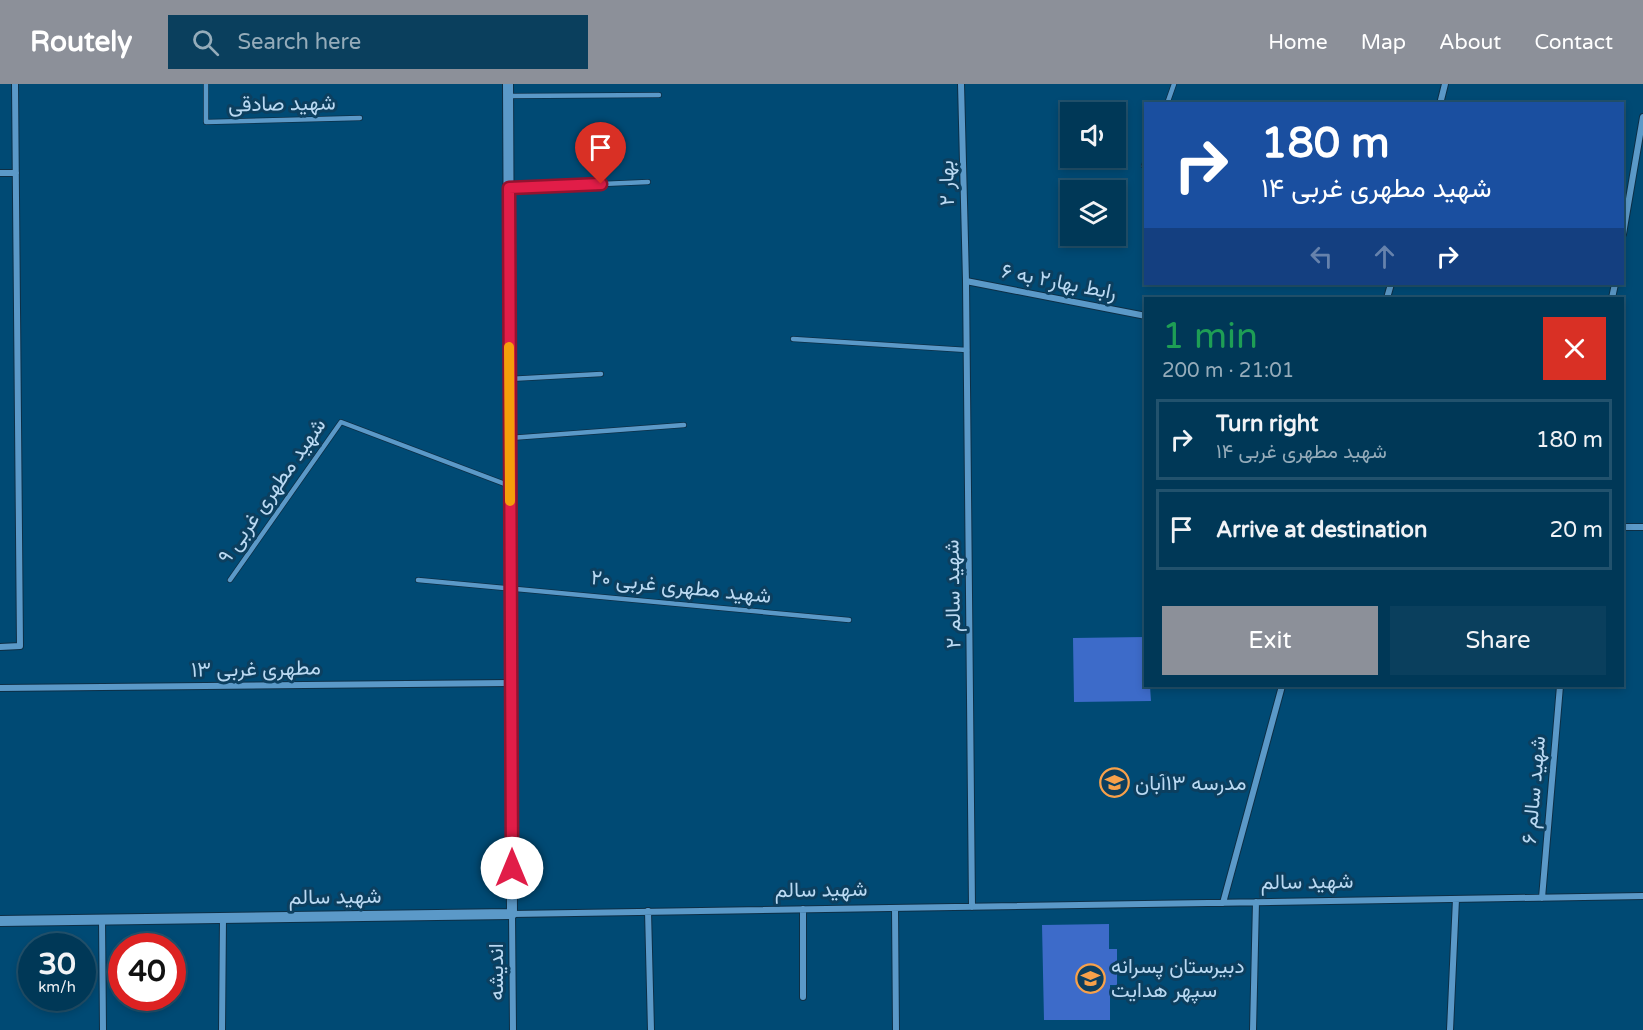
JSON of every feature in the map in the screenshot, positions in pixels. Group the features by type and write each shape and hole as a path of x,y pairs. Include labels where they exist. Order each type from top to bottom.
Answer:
{"street":[{"path":"0,647 20,646 15,84"},
{"path":"508,84 512,914"},
{"name":"بهار ۲","path":"961,84 966,281"},
{"path":"1440,102 1445,84"},
{"path":"1624,228 1643,117"},
{"path":"0,173 16,173"},
{"name":"رابط بهار۲ به ۶","path":"966,281 1144,316"},
{"name":"شهید سالم ۲","path":"966,281 972,907"},
{"path":"1624,527 1643,527"},
{"name":"مطهری غربی ۱۳","path":"0,688 511,683"},
{"path":"1223,903 1282,687"},
{"name":"شهید سالم ۶","path":"1542,898 1560,687"},
{"name":"شهید سالم","path":"0,921 1643,896"},
{"path":"1450,1030 1456,899"},
{"path":"1253,1030 1256,902"},
{"path":"895,908 896,1030"},
{"path":"803,909 803,997"},
{"path":"648,912 651,1030"},
{"name":"اندیشه","path":"512,914 513,1030"},
{"path":"222,1030 223,918"},
{"path":"102,920 103,1030"}],"lane":[{"name":"شهید صادقی","path":"206,84 206,122 360,118"},
{"path":"1168,102 1174,84"},
{"path":"508,96 659,95"},
{"path":"509,188 648,182"},
{"path":"793,339 967,350"},
{"path":"510,379 601,374"},
{"name":"شهید مطهری غربی ۹","path":"230,580 341,422 510,486"},
{"path":"510,438 684,425"},
{"name":"شهید مطهری غربی ۲۰","path":"418,580 849,620"}],"building":[{"path":"1144,637 1144,687 1150,687 1151,701 1074,702 1073,638"},
{"path":"1109,924 1109,949 1117,949 1117,985 1110,985 1110,1020 1044,1020 1042,925"}],"slow traffic":[{"path":"509,347 510,501"}],"place":[{"name":"مدرسه ۱۳آبان","path":"1114,783"},
{"name":"دبیرستان پسرانه سپهر هدایت","path":"1090,978"}],"route":[{"path":"512,868 509,188 601,184"}]}
